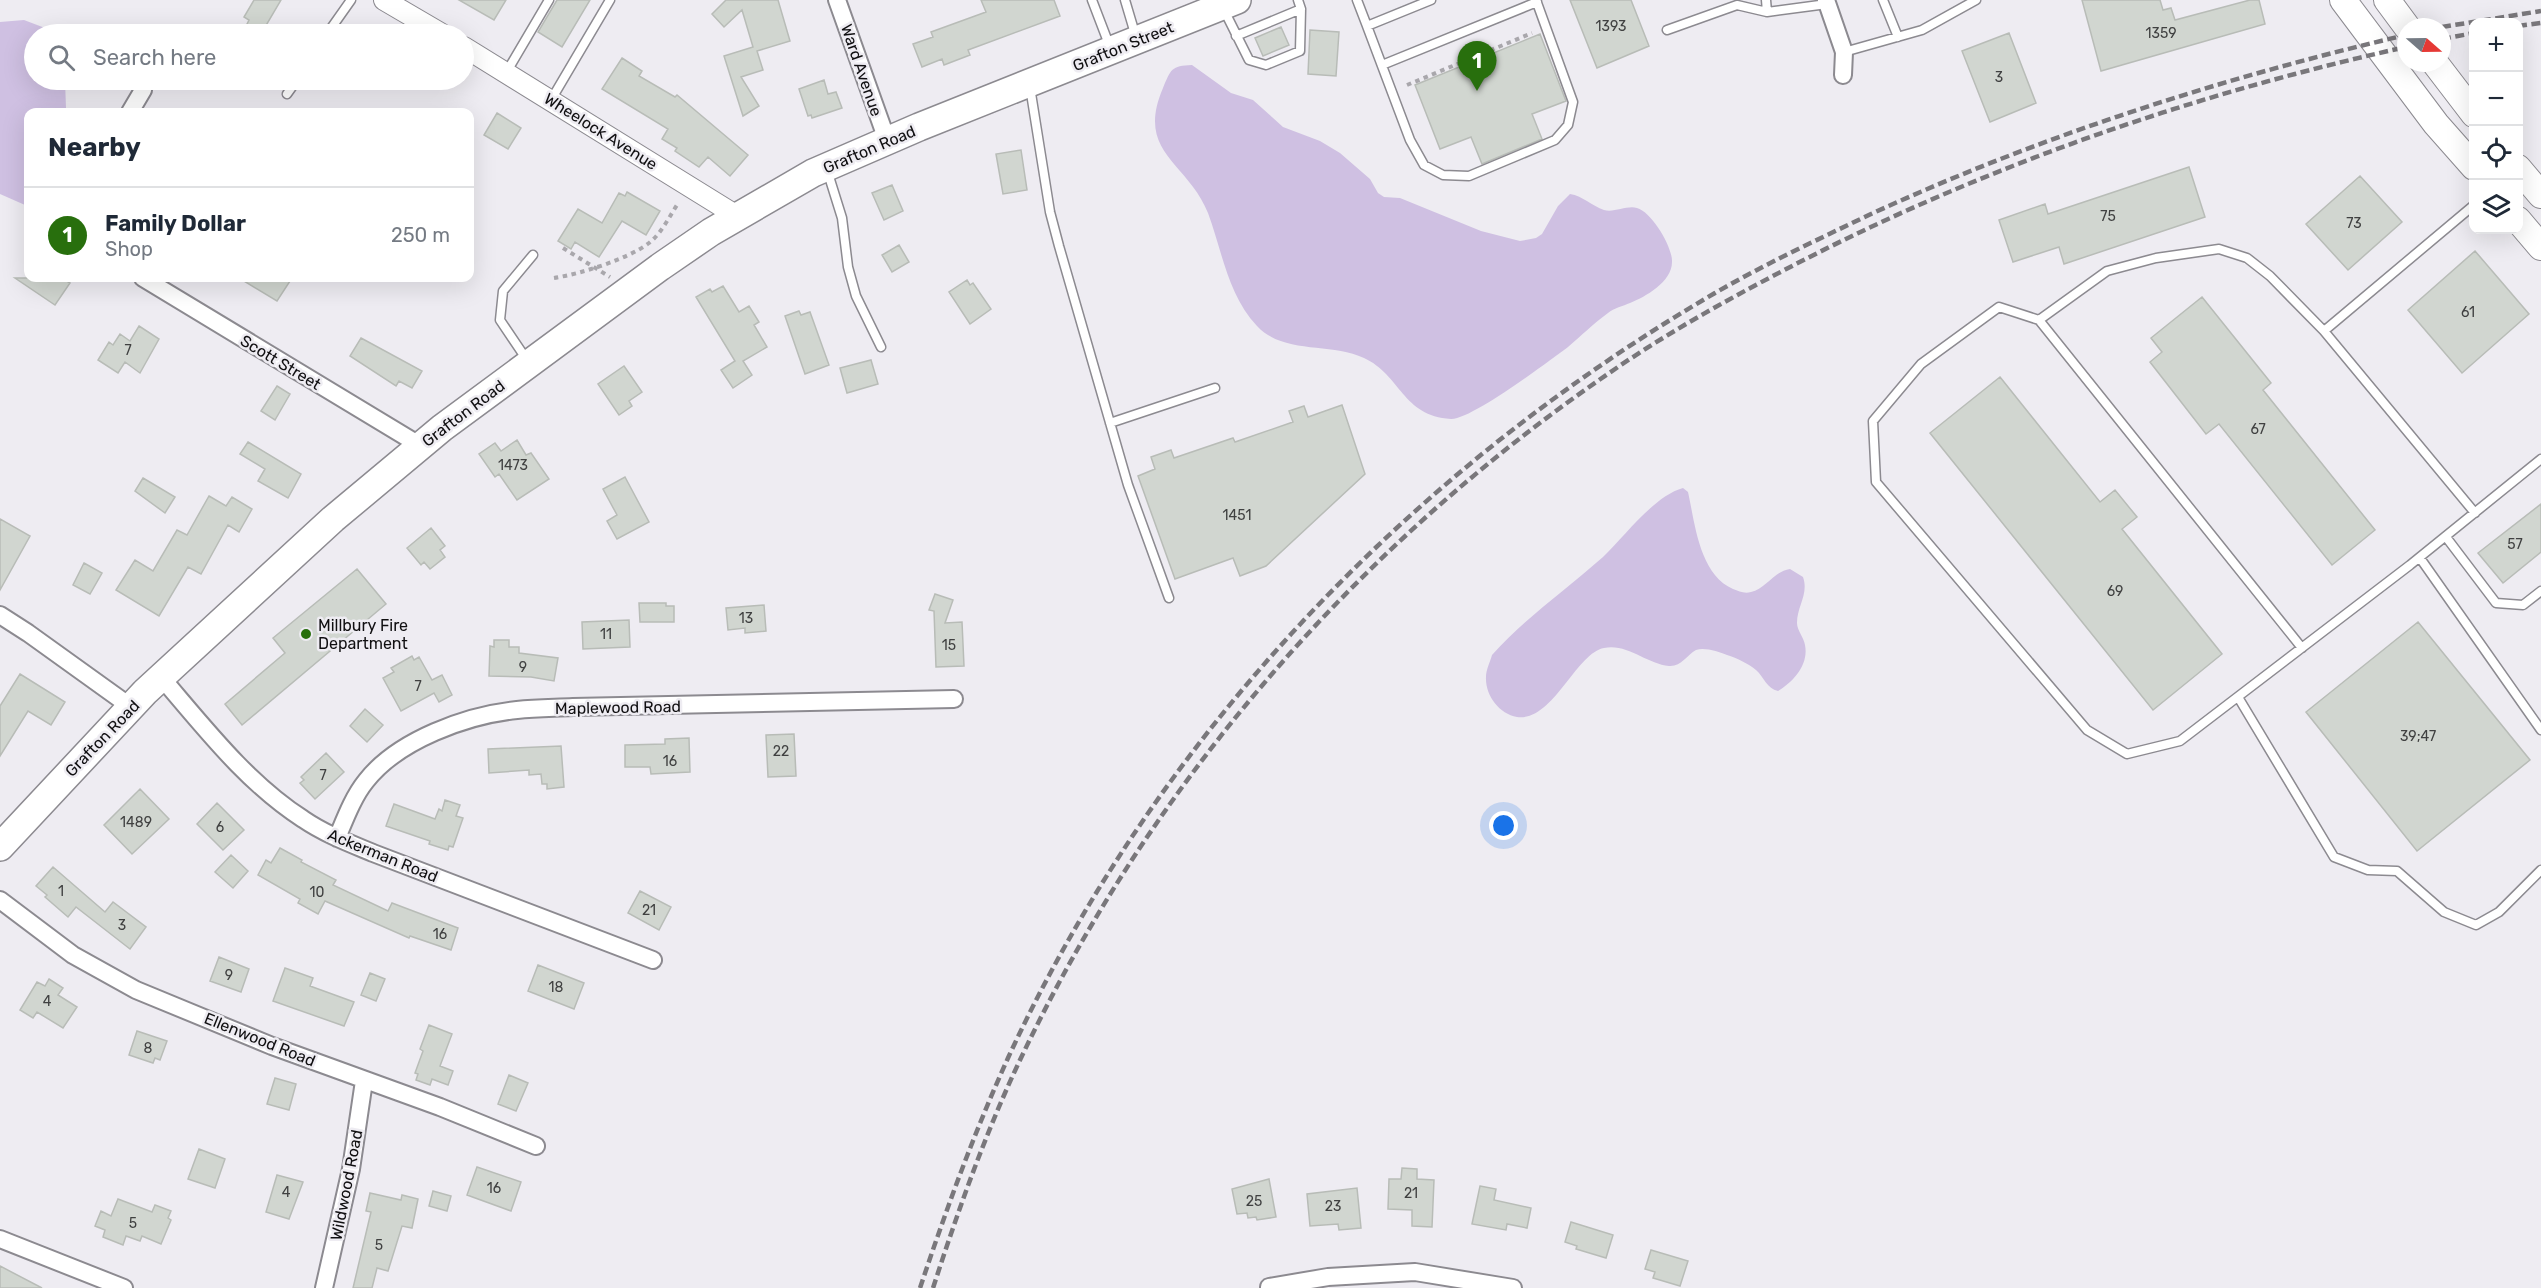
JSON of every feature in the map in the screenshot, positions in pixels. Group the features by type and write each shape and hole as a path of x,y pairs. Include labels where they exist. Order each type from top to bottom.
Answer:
{"highway":[{"name":"Grafton Street","path":"1018,88 1230,3"},
{"name":"Grafton Road","path":"0,848 161,677 327,525 420,446 529,363 660,267 737,216 826,167 886,140 1018,88"}],"main road":[{"path":"2343,0 2436,124 2469,161"},
{"path":"2387,0 2400,18"},
{"path":"2442,72 2469,107"},
{"path":"2523,174 2541,195"},
{"path":"2523,226 2541,247"}],"street":[{"path":"384,0 425,24"},
{"name":"Ward Avenue","path":"837,0 886,140"},
{"path":"1826,2 1844,52 1843,75"},
{"name":"Wheelock Avenue","path":"474,53 737,216"},
{"path":"132,108 143,90"},
{"name":"Scott Street","path":"149,282 420,446"},
{"path":"0,615 131,707"},
{"name":"Ackerman Road","path":"161,677 240,766 302,819 337,838 653,960"},
{"name":"Maplewood Road","path":"337,838 352,803 366,781 382,765 405,747 456,724 485,716 516,710 573,707 954,699"},
{"name":"Ellenwood Road","path":"0,900 73,955 136,990 364,1081 440,1107 536,1146"},
{"name":"Wildwood Road","path":"324,1288 351,1169 364,1081"},
{"path":"0,1239 124,1288"},
{"path":"1269,1287 1328,1277 1415,1272 1514,1288"}],"lane":[{"path":"334,24 351,0"},
{"path":"506,73 549,0"},
{"path":"551,100 610,0"},
{"path":"1092,0 1112,51"},
{"path":"1125,0 1137,41"},
{"path":"1357,0 1410,140 1424,165 1443,175 1469,176 1555,140 1568,126 1573,102 1537,1 1382,65"},
{"path":"1367,26 1431,0"},
{"path":"1766,0 1767,12"},
{"path":"1883,0 1898,37"},
{"path":"1844,52 1922,30 1976,0"},
{"path":"1667,30 1737,5 1767,12 1826,2"},
{"path":"1230,3 1236,36 1249,60 1266,65 1300,51 1300,4 1236,36"},
{"path":"1018,88 1050,212 1128,485 1169,598"},
{"path":"287,94 290,90"},
{"path":"826,167 842,218 848,267 855,296 881,347"},
{"path":"2324,331 2469,210"},
{"path":"2039,320 2107,271 2156,258 2219,249 2247,258 2270,276 2324,331 2475,513"},
{"path":"529,363 500,320 503,291 533,255"},
{"path":"2302,648 2039,320 1999,307 1921,364 1873,421 1876,482 2087,730 2127,754 2180,741 2238,697 2420,558 2541,459"},
{"path":"1110,423 1215,388"},
{"path":"2446,537 2496,603 2523,605 2541,591"},
{"path":"2420,558 2541,730"},
{"path":"2238,697 2334,857 2368,870 2397,872 2444,912 2476,925 2499,912 2541,870"}],"path":[{"path":"1407,85 1532,33"},
{"path":"554,278 594,267 641,248 651,241 679,202"},
{"path":"563,248 614,279"}],"shaded area":[{"path":"24,20 34,24 24,24 24,90 65,90 66,108 24,108 24,205 0,194 0,22"},
{"path":"1192,65 1231,93 1253,100 1283,127 1320,141 1340,153 1370,179 1378,193 1384,197 1400,198 1481,231 1520,241 1536,238 1542,234 1558,206 1570,194 1604,210 1637,208 1655,223 1669,248 1672,262 1668,276 1650,293 1610,311 1568,347 1475,410 1451,419 1422,411 1386,374 1364,358 1337,350 1280,341 1257,326 1247,314 1232,287 1208,213 1189,181 1168,156 1155,128 1156,110 1170,73 1180,66"},
{"path":"1683,488 1688,492 1700,546 1713,572 1722,582 1733,589 1748,593 1761,587 1784,570 1790,569 1803,577 1805,589 1797,623 1806,652 1802,666 1794,678 1778,691 1771,688 1750,666 1712,650 1696,650 1680,663 1669,666 1653,662 1621,648 1612,647 1594,653 1553,699 1530,716 1517,717 1499,708 1494,703 1486,684 1492,655 1532,616 1603,557 1661,499"}],"building":[{"path":"254,0 281,0 267,24 247,24 249,20 244,17"},
{"path":"459,0 506,0 494,20"},
{"path":"557,0 590,0 562,47 538,32"},
{"path":"726,0 778,0 790,41 757,51 763,70 741,77 759,106 743,116 724,56 753,47 742,10 724,27 712,14"},
{"path":"981,0 1054,0 1060,16 968,50 970,55 944,65 942,59 922,67 913,44 933,37 931,32 986,12"},
{"path":"1570,0 1631,0 1649,46 1597,68"},
{"path":"2082,0 2160,0 2163,10 2171,8 2175,20 2250,0 2259,0 2265,24 2101,71"},
{"path":"1281,27 1289,45 1263,56 1255,38"},
{"path":"1310,30 1339,32 1336,76 1308,74"},
{"path":"2009,33 2036,103 1990,122 1962,51"},
{"path":"1540,34 1566,101 1532,114 1542,139 1482,164 1471,137 1440,149 1415,85"},
{"path":"622,58 642,71 639,76 675,97 677,95 748,155 730,176 708,157 699,167 675,151 677,148 662,139 668,129 602,89"},
{"path":"824,80 828,94 836,92 842,108 812,118 811,115 808,116 799,89"},
{"path":"497,113 521,128 508,149 484,135"},
{"path":"1021,150 1027,190 1003,194 996,154"},
{"path":"2189,167 2205,217 2064,264 2059,247 2013,262 1999,220 2045,204 2048,214"},
{"path":"2360,176 2402,222 2348,270 2306,224"},
{"path":"892,185 903,211 884,220 872,193"},
{"path":"627,192 660,211 646,235 622,221 599,257 575,242 571,249 558,241 578,209 602,223 619,193 625,196"},
{"path":"899,245 909,262 892,272 882,255"},
{"path":"2475,251 2529,314 2462,373 2408,310"},
{"path":"15,278 24,278 24,282 70,283 55,305"},
{"path":"967,280 970,285 973,283 991,309 970,324 949,292"},
{"path":"246,282 289,282 277,301"},
{"path":"723,286 739,312 749,306 759,322 754,325 767,347 743,361 752,375 733,388 721,370 735,361 696,297 710,289 712,292"},
{"path":"2202,297 2271,383 2263,390 2375,530 2332,565 2219,424 2206,434 2150,362 2162,352 2151,338"},
{"path":"799,311 801,315 810,312 829,365 805,374 785,316"},
{"path":"139,326 159,339 140,373 125,362 118,373 98,360 109,342 113,345 120,334 130,341"},
{"path":"361,338 422,371 412,388 399,381 396,386 350,356"},
{"path":"871,360 878,384 847,393 840,368"},
{"path":"624,366 642,392 629,401 632,406 619,415 598,384"},
{"path":"2000,377 2100,502 2115,490 2137,517 2122,529 2222,654 2153,710 1930,433"},
{"path":"277,386 290,394 275,420 261,411"},
{"path":"1342,405 1365,474 1266,566 1240,576 1233,558 1175,579 1138,476 1155,469 1151,457 1171,450 1174,458 1233,438 1235,442 1293,422 1289,411 1304,406 1308,417"},
{"path":"517,440 526,455 531,453 549,479 517,500 499,474 495,477 479,454 495,443 501,451"},
{"path":"248,442 301,474 288,498 258,481 265,469 240,454"},
{"path":"625,477 649,522 617,539 607,521 617,515 603,489"},
{"path":"143,478 175,497 165,513 135,491"},
{"path":"209,496 226,506 232,497 252,509 239,532 228,525 201,574 188,567 159,616 116,590 135,560 153,571 177,530 187,535"},
{"path":"2541,504 2541,552 2503,583 2478,553"},
{"path":"0,519 30,536 0,590"},
{"path":"431,528 445,546 440,550 445,557 430,569 424,562 421,565 407,548"},
{"path":"84,563 102,573 90,594 73,585"},
{"path":"357,569 386,604 242,725 225,704 285,653 273,638"},
{"path":"935,594 953,600 945,623 962,622 964,666 936,667 934,611 929,610"},
{"path":"639,603 666,603 666,606 674,606 674,622 640,622"},
{"path":"764,605 766,631 745,633 745,628 728,630 726,608"},
{"path":"629,620 630,647 583,649 582,622"},
{"path":"2418,622 2530,760 2417,851 2306,712"},
{"path":"494,640 509,640 509,647 519,647 519,653 558,658 554,681 531,677 489,676 490,646 494,647"},
{"path":"412,656 414,660 419,657 432,680 442,675 452,695 439,702 434,693 401,711 383,678 394,672 391,668"},
{"path":"20,674 65,702 51,725 28,711 0,756 0,706"},
{"path":"365,709 383,725 367,742 350,726"},
{"path":"794,734 796,776 768,777 766,735"},
{"path":"689,738 690,772 651,774 650,767 625,767 625,745 665,744 665,739"},
{"path":"561,746 564,787 547,789 547,784 542,784 541,774 529,775 529,770 489,773 488,749"},
{"path":"326,753 344,772 315,799 300,783 304,780 301,777"},
{"path":"140,789 169,819 132,854 104,825"},
{"path":"445,800 460,805 456,816 463,818 453,847 449,846 448,850 429,844 430,841 386,826 394,804 435,819 439,809 442,811"},
{"path":"217,803 244,830 223,850 197,824"},
{"path":"280,848 336,880 333,885 388,911 392,903 458,928 451,950 410,936 409,938 325,901 318,914 298,903 300,899 258,875 266,860 271,863"},
{"path":"231,855 248,871 233,888 215,872"},
{"path":"53,867 105,912 113,902 146,927 130,949 76,907 68,917 45,897 47,895 36,886"},
{"path":"640,891 671,907 659,930 628,913"},
{"path":"219,957 249,969 241,992 210,981"},
{"path":"538,965 584,983 574,1009 528,991"},
{"path":"285,968 313,978 310,986 354,1002 344,1026 273,1001"},
{"path":"370,973 385,979 376,1001 361,995"},
{"path":"49,979 63,988 58,995 77,1007 63,1028 37,1012 33,1018 20,1010 37,982 45,986"},
{"path":"429,1025 452,1034 440,1066 453,1071 448,1085 432,1079 430,1085 416,1080 418,1074 415,1073 423,1051 420,1049"},
{"path":"137,1031 167,1041 160,1060 155,1058 153,1063 129,1055"},
{"path":"509,1075 528,1083 516,1111 498,1104"},
{"path":"275,1078 296,1084 289,1110 267,1104"},
{"path":"199,1149 225,1159 215,1188 188,1179"},
{"path":"477,1167 521,1182 511,1211 467,1195"},
{"path":"1402,1168 1417,1169 1417,1179 1434,1180 1432,1227 1412,1226 1412,1210 1388,1209 1389,1179 1401,1179"},
{"path":"277,1175 303,1182 289,1219 266,1212"},
{"path":"1269,1179 1276,1217 1257,1220 1256,1217 1248,1218 1247,1213 1237,1214 1232,1189"},
{"path":"1480,1186 1496,1189 1494,1200 1531,1208 1527,1228 1507,1224 1506,1230 1472,1224"},
{"path":"1357,1188 1361,1228 1339,1230 1338,1224 1310,1226 1307,1194"},
{"path":"433,1191 451,1196 447,1211 429,1206"},
{"path":"370,1193 401,1200 402,1195 418,1199 412,1228 402,1226 388,1271 377,1268 372,1288 353,1288 371,1212 366,1211"},
{"path":"118,1199 152,1212 155,1205 171,1211 168,1218 171,1220 161,1244 142,1236 140,1241 126,1236 123,1245 103,1237 105,1230 95,1226 101,1211 111,1216"},
{"path":"1571,1222 1613,1235 1606,1258 1576,1249 1577,1246 1565,1242"},
{"path":"1651,1250 1688,1261 1680,1286 1653,1278 1655,1272 1645,1269"},
{"path":"0,1266 42,1288 0,1288"}],"railway":[{"path":"2451,26 2541,11"},
{"path":"2523,25 2541,23"},
{"path":"2451,37 2469,34"},
{"path":"920,1288 961,1172 1008,1058 1069,940 1138,827 1217,721 1303,621 1397,528 1497,442 1603,364 1715,293 1871,214 2001,159 2134,111 2269,70 2397,37"},
{"path":"933,1288 973,1173 1020,1060 1073,957 1133,858 1200,763 1272,673 1351,589 1435,509 1524,435 1639,353 1749,289 1867,229 1941,195 2093,136 2248,87 2397,49"}],"place":[{"name":"Family Dollar","path":"1477,91"},
{"name":"Millbury Fire Department","path":"306,634"}]}
